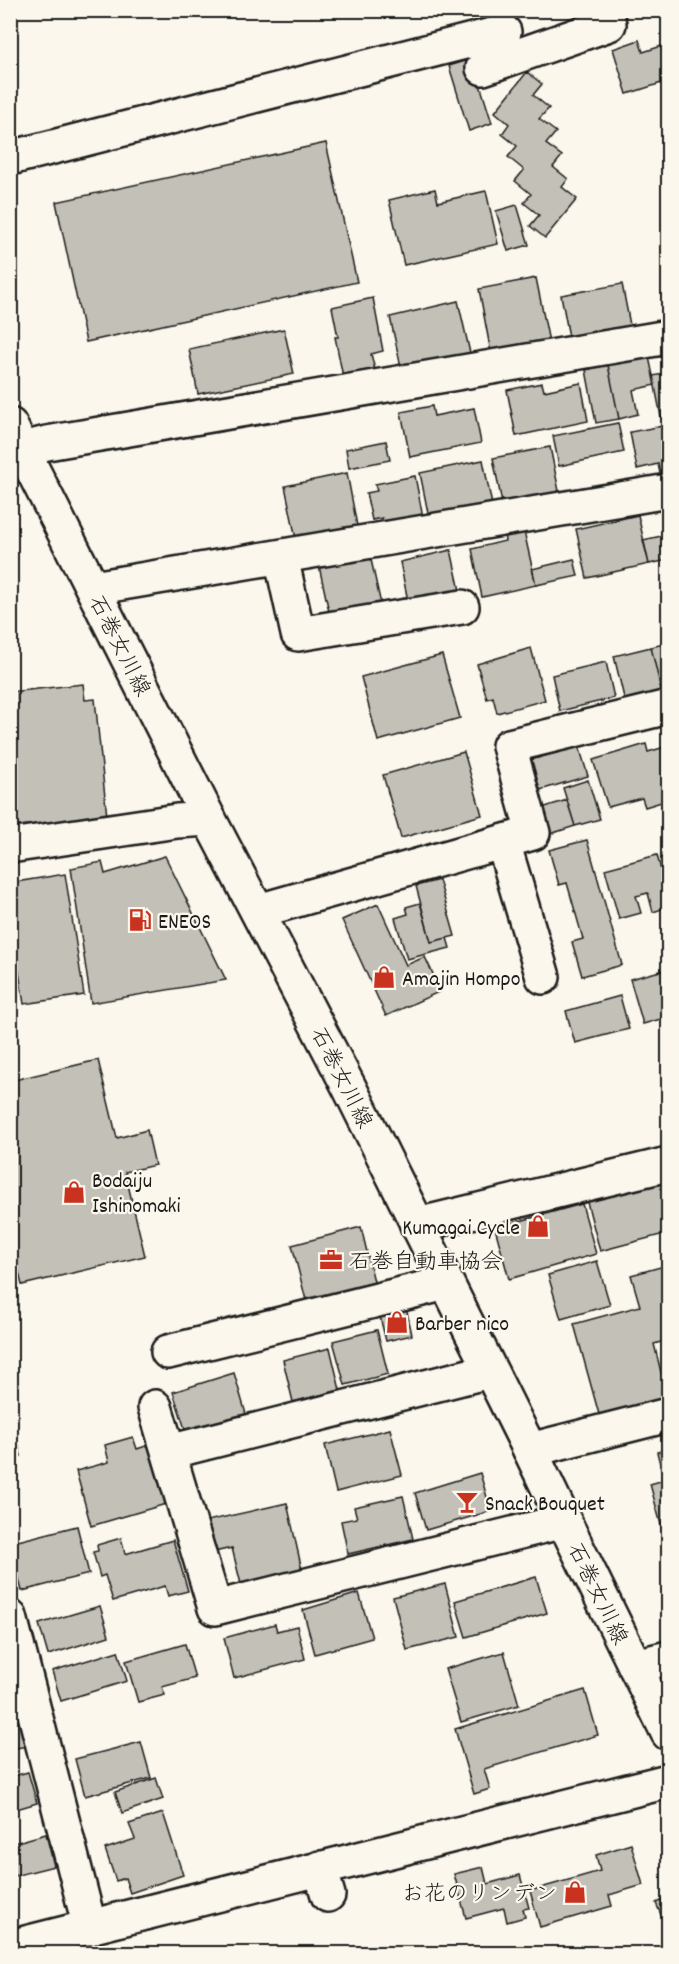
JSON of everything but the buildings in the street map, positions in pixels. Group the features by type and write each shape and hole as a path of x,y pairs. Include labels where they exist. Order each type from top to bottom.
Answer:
{"street":[{"path":"483,68 609,24 604,10"},
{"path":"10,158 504,32"},
{"path":"17,437 47,443 669,337"},
{"name":"石巻女川線","path":"17,437 209,819 344,1077 669,1733"},
{"path":"93,588 669,491"},
{"path":"281,556 298,634 462,608"},
{"path":"258,911 533,833 509,746 669,707"},
{"path":"10,846 177,821 209,819"},
{"path":"503,842 543,977"},
{"path":"417,1225 669,1164"},
{"path":"168,1352 446,1283"},
{"path":"169,1452 489,1371"},
{"path":"155,1407 216,1608 564,1521"},
{"path":"530,1450 669,1415"},
{"path":"10,1617 90,1928"},
{"path":"635,1666 669,1658"},
{"path":"10,1947 90,1928 240,1902 324,1881 412,1858 669,1781"}],"place":[{"name":"ENEOS","path":"140,920"},
{"name":"Amajin Hompo","path":"384,977"},
{"name":"Bodaiju Ishinomaki","path":"74,1192"},
{"name":"Kumagai Cycle","path":"538,1226"},
{"name":"石巻自動車協会","path":"331,1260"},
{"name":"Barber nico","path":"397,1322"},
{"name":"Snack Bouquet","path":"467,1502"},
{"name":"お花のリンデン","path":"575,1892"}]}
